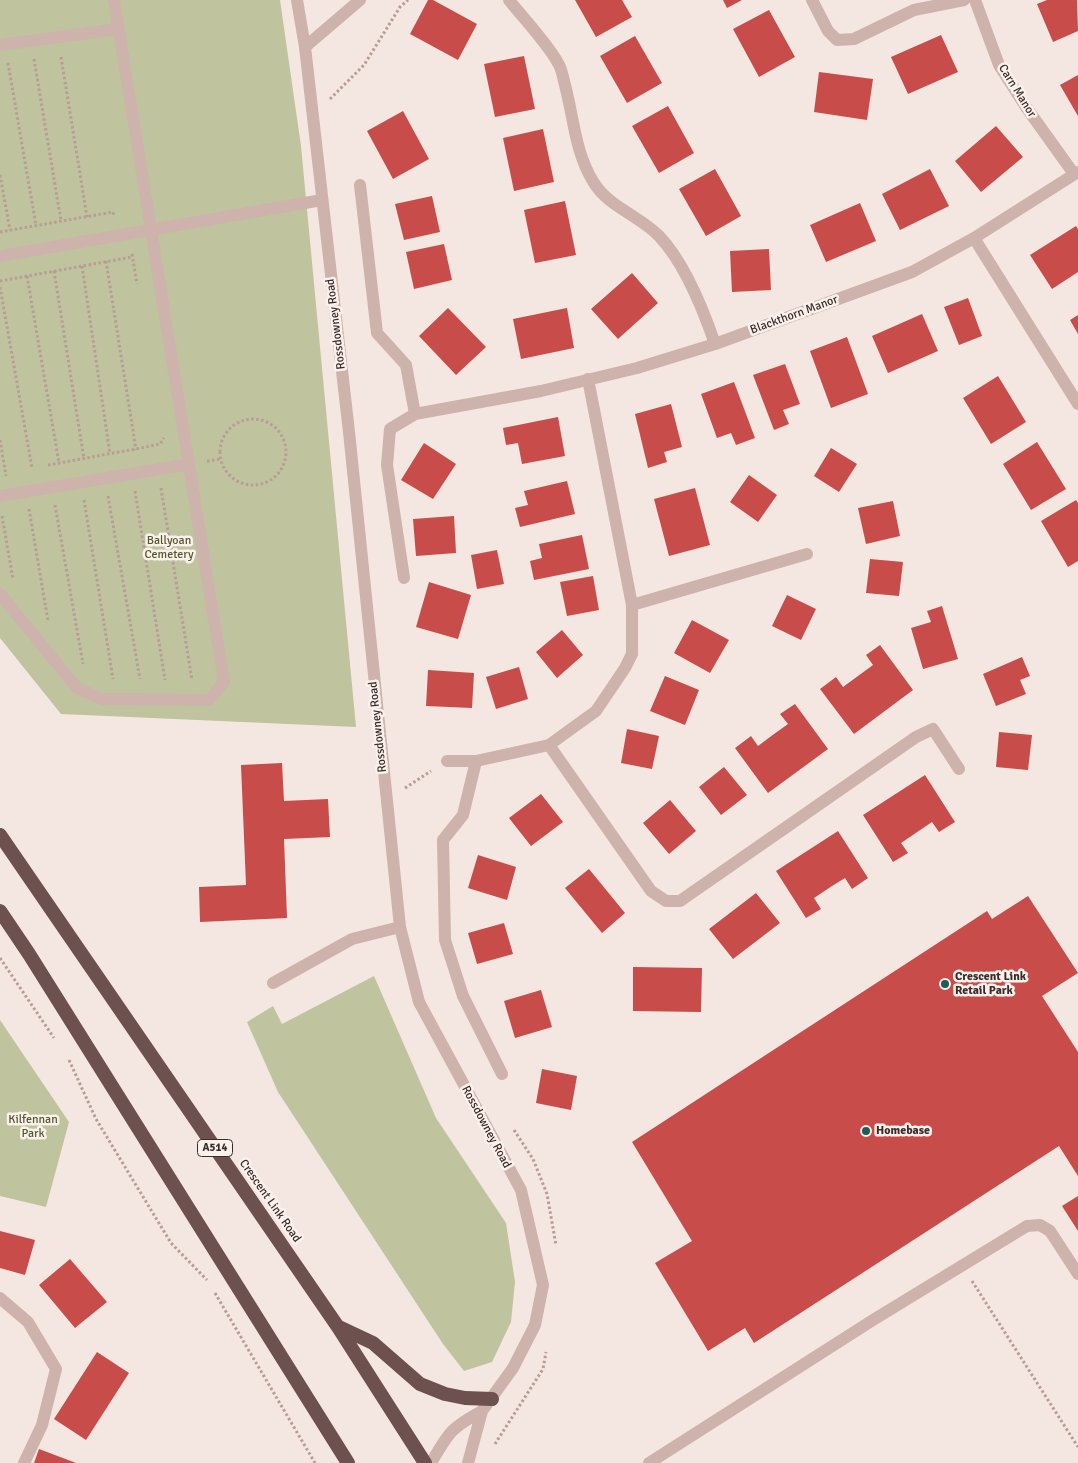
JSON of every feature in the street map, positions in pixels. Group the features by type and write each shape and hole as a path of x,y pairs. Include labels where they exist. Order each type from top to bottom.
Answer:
{"highway":[{"name":"Crescent Link Road","path":"0,835 338,1327 425,1463"},
{"path":"0,911 30,954 348,1463"},
{"path":"338,1327 373,1343 420,1384 445,1394 465,1398 492,1399"}],"street":[{"path":"0,594 77,688 102,699 209,700 224,682 114,0"},
{"name":"Rossdowney Road","path":"297,0 305,47 349,432 400,927 419,1002 521,1190 543,1285 535,1325 513,1368 482,1411 459,1424 448,1434 431,1463"},
{"path":"305,47 360,0"},
{"path":"509,0 559,64 581,156 595,185 608,199 659,236 700,302 715,344"},
{"path":"812,0 828,31 837,40 854,39 914,10 964,0"},
{"name":"Carn Manor","path":"974,0 999,65 1026,107 1076,173 974,238"},
{"path":"2,45 118,29"},
{"path":"360,185 377,332 406,365 415,414 390,430 387,465 404,578"},
{"path":"0,256 322,200"},
{"path":"974,238 1078,404"},
{"name":"Blackthorn Manor","path":"415,414 541,391 637,368 715,344 912,272 974,238"},
{"path":"447,761 476,761 549,745 596,710 625,668 632,654 632,605 588,379"},
{"path":"0,496 189,464"},
{"path":"632,605 807,554"},
{"path":"549,745 651,891 666,901 680,901 916,738 933,729 959,769"},
{"path":"476,761 463,814 443,840 445,940 463,996 502,1074"},
{"path":"272,984 352,938 400,927"},
{"path":"649,1463 831,1347 1027,1226 1040,1224 1050,1232 1078,1274"},
{"path":"0,1298 28,1322 56,1370 42,1425 24,1463"},
{"name":"Rossdowney Road","path":"468,1463 482,1411"}],"path":[{"path":"311,100 330,99 364,65 400,7 408,0"},
{"path":"58,37 87,217"},
{"path":"32,41 61,221"},
{"path":"2,45 36,226"},
{"path":"330,99 331,109"},
{"path":"0,175 10,230"},
{"path":"0,281 132,257 138,285"},
{"path":"106,262 136,450"},
{"path":"82,266 110,454"},
{"path":"54,271 84,459"},
{"path":"27,276 59,463"},
{"path":"0,287 32,468"},
{"path":"249,419 267,422 275,427 281,434 286,451 282,468 270,481 262,484 244,484 236,481 229,475 221,459 222,441 226,433 240,422 249,419"},
{"path":"23,470 136,450 160,444 165,437"},
{"path":"0,440 6,473"},
{"path":"158,469 195,700"},
{"path":"0,474 14,471"},
{"path":"132,474 168,700"},
{"path":"104,478 144,700"},
{"path":"81,482 116,699"},
{"path":"52,487 88,693"},
{"path":"26,491 49,624"},
{"path":"2,515 14,581"},
{"path":"400,791 447,761"},
{"path":"0,958 56,1040"},
{"path":"67,1056 96,1119 161,1227 171,1243 206,1279 315,1463"},
{"path":"511,1126 534,1159 547,1194 557,1247"},
{"path":"970,1277 1078,1447"},
{"path":"493,1448 543,1369 546,1350"}],"green space":[{"name":"Ballyoan Cemetery","path":"0,0 280,0 301,146 356,727 61,714 0,638"},
{"path":"374,976 436,1118 506,1223 515,1282 511,1322 492,1362 464,1371 443,1344 278,1092 247,1022 273,1006 282,1024"},
{"name":"Kilfennan Park","path":"0,1020 69,1122 46,1207 0,1196"}],"building":[{"path":"428,0 433,0 477,24 458,60 410,34"},
{"path":"575,0 622,0 632,17 596,37"},
{"path":"723,0 742,0 727,8"},
{"path":"1047,0 1077,0 1078,31 1053,42 1037,4"},
{"path":"769,10 795,57 759,77 733,29"},
{"path":"941,35 958,72 908,94 891,57"},
{"path":"635,36 662,83 627,103 600,56"},
{"path":"524,56 535,109 495,117 484,64"},
{"path":"819,72 873,79 867,120 814,112"},
{"path":"1078,75 1078,116 1060,85"},
{"path":"668,106 694,153 659,173 632,126"},
{"path":"403,111 429,159 393,179 367,131"},
{"path":"996,126 1023,157 981,192 955,161"},
{"path":"543,129 554,182 514,191 503,138"},
{"path":"715,169 741,216 706,236 679,189"},
{"path":"930,169 949,206 900,230 882,194"},
{"path":"432,196 440,232 404,240 395,204"},
{"path":"565,201 576,255 535,263 524,210"},
{"path":"860,203 876,241 826,262 810,225"},
{"path":"1076,226 1078,229 1078,272 1052,289 1030,255"},
{"path":"444,244 452,280 414,289 406,252"},
{"path":"769,249 771,290 732,292 730,251"},
{"path":"632,273 658,303 618,339 591,309"},
{"path":"968,298 982,336 959,345 944,307"},
{"path":"448,308 486,347 456,375 419,336"},
{"path":"567,308 574,348 521,359 513,319"},
{"path":"922,314 938,351 888,373 872,336"},
{"path":"1078,315 1078,334 1070,320"},
{"path":"847,337 868,394 831,408 810,351"},
{"path":"785,364 800,404 783,410 789,424 774,430 753,375"},
{"path":"998,376 1026,422 991,444 963,398"},
{"path":"734,382 755,438 736,445 731,433 717,438 701,394"},
{"path":"671,404 682,447 664,452 667,462 648,468 635,414"},
{"path":"558,417 565,456 522,464 518,443 506,445 503,428"},
{"path":"1037,442 1066,489 1031,510 1003,464"},
{"path":"424,443 456,464 433,499 401,480"},
{"path":"831,448 857,464 839,492 814,476"},
{"path":"749,475 777,495 758,522 730,502"},
{"path":"567,481 575,514 520,527 515,508 528,505 524,491"},
{"path":"695,488 710,545 669,556 654,499"},
{"path":"1076,500 1078,503 1078,561 1068,567 1041,521"},
{"path":"893,501 900,536 866,544 858,508"},
{"path":"454,516 456,553 416,556 413,519"},
{"path":"582,535 589,569 534,580 530,561 542,558 539,544"},
{"path":"497,550 504,584 477,589 471,555"},
{"path":"870,559 903,562 899,596 866,593"},
{"path":"593,576 599,610 567,616 560,582"},
{"path":"429,582 471,595 458,639 416,627"},
{"path":"787,595 816,609 801,640 772,626"},
{"path":"942,606 958,659 923,669 911,628 931,622 927,611"},
{"path":"692,620 729,640 710,673 674,653"},
{"path":"562,630 583,655 557,678 536,652"},
{"path":"880,645 913,690 854,734 820,689 836,677 843,687 873,665 866,655"},
{"path":"1022,657 1030,676 1020,680 1026,694 996,706 983,674"},
{"path":"519,667 528,699 496,709 486,677"},
{"path":"428,670 474,673 472,708 426,706"},
{"path":"665,676 699,690 685,725 650,711"},
{"path":"795,704 828,749 768,793 735,748 751,736 758,746 788,724 780,714"},
{"path":"627,729 659,736 652,769 621,763"},
{"path":"999,732 1032,735 1028,770 996,767"},
{"path":"282,763 284,801 328,799 330,837 284,839 287,918 200,922 199,887 246,885 241,765"},
{"path":"724,767 747,795 721,815 699,787"},
{"path":"925,775 955,822 939,832 932,822 901,843 908,853 893,862 863,815"},
{"path":"541,794 563,822 531,846 509,818"},
{"path":"670,800 696,831 669,854 643,823"},
{"path":"838,831 868,878 852,889 845,878 832,886 814,898 821,909 806,918 776,871"},
{"path":"478,855 516,867 507,900 468,888"},
{"path":"589,869 625,913 602,933 565,888"},
{"path":"756,893 780,923 733,959 709,929"},
{"path":"1028,896 1078,973 1042,996 1078,1052 1078,1176 1059,1146 754,1343 745,1328 708,1351 655,1263 692,1241 632,1142 987,911 992,919"},
{"path":"504,923 513,954 477,964 468,933"},
{"path":"633,967 702,968 701,1012 633,1011"},
{"path":"541,990 552,1027 515,1038 504,1001"},
{"path":"542,1069 577,1076 571,1110 536,1103"},
{"path":"1078,1196 1078,1231 1062,1206"},
{"path":"0,1231 35,1240 25,1275 0,1268"},
{"path":"70,1259 107,1302 75,1328 39,1285"},
{"path":"97,1352 129,1373 86,1440 54,1419"},
{"path":"39,1449 76,1463 34,1463"}],"place":[{"name":"Crescent Link Retail Park","path":"945,984"},
{"name":"Homebase","path":"866,1131"}]}
